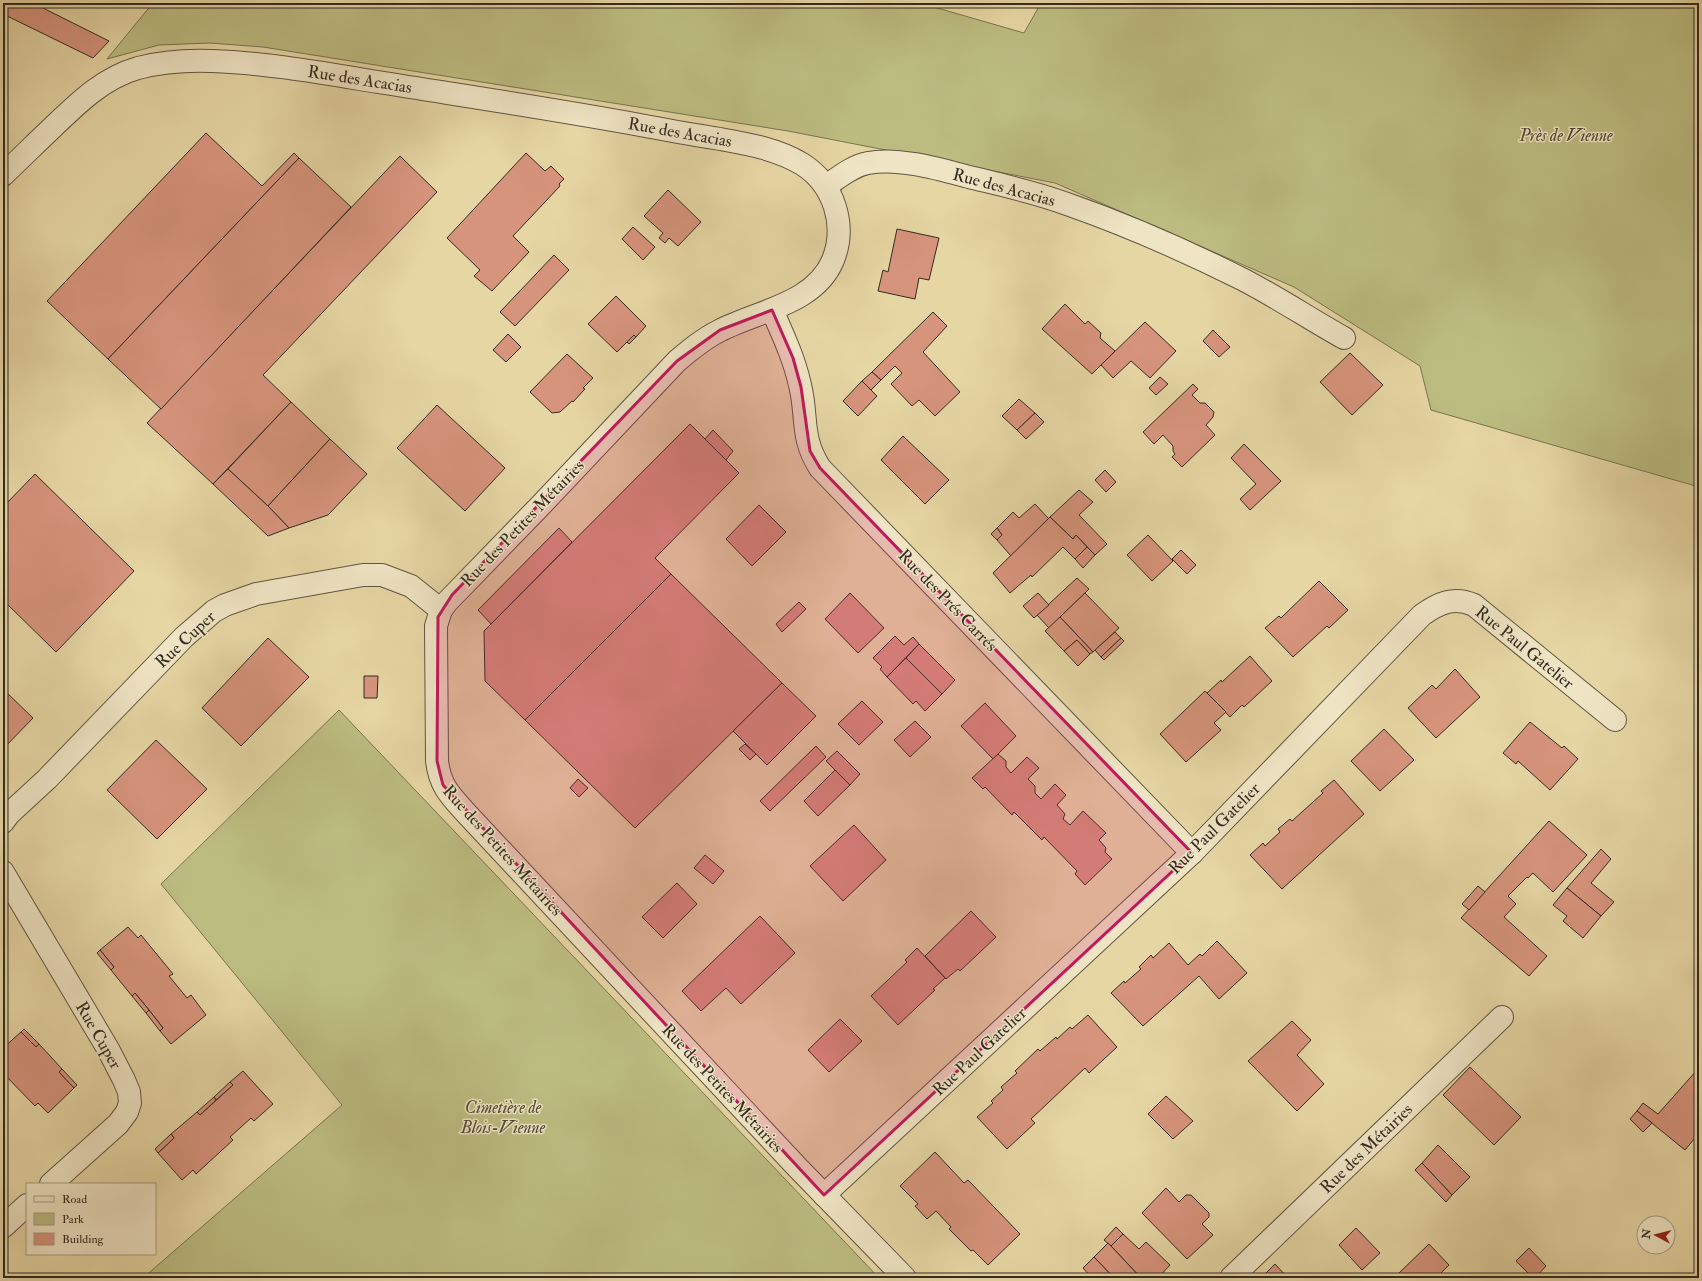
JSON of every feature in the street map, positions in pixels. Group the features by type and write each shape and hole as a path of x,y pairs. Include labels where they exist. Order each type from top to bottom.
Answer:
{"street":[{"name":"Rue des Acacias","path":"3,175 81,100 104,82 135,69 165,62 210,60 264,64 587,116 757,146 786,156 804,165 826,186 866,163 886,162 941,170 1052,199 1173,246 1243,280 1344,338"},
{"name":"Rue des Petites Métairies","path":"826,186 836,206 840,224 838,244 832,262 821,280 809,290 772,310 720,330 695,346 677,361 541,505 452,595 441,610 436,626 439,775 443,785 466,813 824,1195 905,1278"},
{"name":"Rue des Prés Carrés","path":"772,310 798,373 807,440 810,451 820,468 1192,852"},
{"name":"Rue Cuper","path":"3,822 9,814 47,779 184,637 214,611 225,605 256,594 363,575 382,575 411,586 441,610"},
{"name":"Rue Paul Gatelier","path":"824,1195 1192,852 1422,615 1437,604 1448,601 1467,602 1474,605 1615,720"},
{"name":"Rue Cuper","path":"3,872 108,1049 129,1092 130,1102 127,1112 118,1124 52,1183"},
{"name":"Rue des Métairies","path":"1231,1278 1502,1017"},
{"path":"3,1227 26,1206"}],"highlighted area":[{"path":"772,310 793,358 801,387 810,451 820,468 1192,853 824,1195 443,785 437,761 438,617 452,595 677,361 720,330"}],"green space":[{"name":"Près de Vienne","path":"150,3 920,3 1024,33 1041,3 1699,3 1699,487 1431,410 1420,366 1294,287 1055,183 788,131 263,47 210,43 159,45 107,59 152,4"},
{"name":"Cimetière de Blois-Vienne","path":"339,710 879,1278 143,1278 342,1105 161,884"}],"building":[{"path":"3,3 33,3 109,41 93,58 3,14"},
{"path":"206,133 262,186 294,153 299,158 108,359 47,301"},
{"path":"526,153 545,171 551,166 564,179 559,184 560,186 513,236 529,252 492,291 474,276 480,270 447,238"},
{"path":"400,156 437,192 263,375 291,402 213,484 147,423"},
{"path":"299,158 351,207 161,409 108,359"},
{"path":"668,190 701,222 678,246 669,238 665,243 659,238 663,233 644,216"},
{"path":"633,227 655,247 643,260 622,239"},
{"path":"897,229 939,238 929,280 919,278 915,299 878,291 883,270 888,272"},
{"path":"554,255 569,270 515,326 500,312"},
{"path":"616,296 646,326 636,337 634,335 617,352 588,324"},
{"path":"1065,304 1085,324 1088,321 1101,333 1100,338 1115,351 1092,374 1042,329"},
{"path":"933,312 947,326 923,352 960,392 935,416 919,400 912,406 891,384 902,373 895,366 881,380 872,372"},
{"path":"1145,322 1176,351 1150,378 1131,361 1113,378 1101,365"},
{"path":"1213,330 1230,347 1219,357 1203,341"},
{"path":"508,334 521,347 506,362 493,350"},
{"path":"634,335 636,337 629,344 627,342"},
{"path":"1350,353 1383,385 1352,415 1320,382"},
{"path":"567,354 593,378 583,388 585,389 573,402 572,401 560,412 552,413 530,392"},
{"path":"872,372 881,380 871,390 862,381"},
{"path":"1160,377 1168,384 1156,395 1149,388"},
{"path":"862,381 877,396 858,416 843,401"},
{"path":"1193,384 1198,389 1192,395 1200,403 1205,403 1214,412 1213,417 1206,425 1215,435 1182,467 1172,457 1175,454 1173,451 1173,446 1163,435 1154,444 1143,432"},
{"path":"1019,399 1035,413 1017,430 1002,416"},
{"path":"291,402 330,439 268,506 228,469"},
{"path":"437,405 505,468 465,511 397,448"},
{"path":"1035,413 1044,422 1026,439 1017,430"},
{"path":"690,424 739,473 655,558 671,574 525,720 485,681 484,631"},
{"path":"713,430 733,451 726,460 705,439"},
{"path":"903,436 949,480 925,504 881,460"},
{"path":"330,439 367,474 328,515 289,528 268,506"},
{"path":"1244,444 1281,481 1250,510 1240,499 1256,484 1231,458"},
{"path":"228,469 268,506 289,528 268,536 213,484"},
{"path":"1105,470 1116,482 1106,492 1095,480"},
{"path":"35,474 134,571 56,652 3,600 3,507"},
{"path":"1079,490 1093,502 1079,515 1107,544 1095,555 1076,535 1073,539 1050,517"},
{"path":"1035,504 1049,519 1011,556 997,540 1002,535 997,528 1013,512 1019,518"},
{"path":"759,505 786,532 752,566 726,539"},
{"path":"1050,517 1073,539 1076,535 1087,547 1075,559 1063,547 1032,577 1031,575 1010,593 993,573"},
{"path":"559,528 572,542 491,624 478,610"},
{"path":"997,528 1002,535 997,540 991,534"},
{"path":"1148,535 1173,561 1152,581 1127,555"},
{"path":"1087,547 1095,555 1083,568 1075,559"},
{"path":"1181,550 1196,565 1187,574 1172,559"},
{"path":"671,574 782,683 635,828 525,720"},
{"path":"1077,578 1089,589 1049,628 1037,615"},
{"path":"1319,581 1348,610 1329,628 1327,626 1293,657 1265,628 1279,616 1281,618"},
{"path":"850,593 884,628 858,653 825,619"},
{"path":"1038,593 1049,605 1034,618 1023,606"},
{"path":"1085,593 1119,628 1093,652 1060,617"},
{"path":"799,602 806,609 782,632 776,624"},
{"path":"1060,617 1093,652 1090,654 1077,640 1064,651 1045,631"},
{"path":"1115,632 1121,638 1101,657 1095,650"},
{"path":"895,636 904,645 913,637 919,644 887,677 880,669 882,667 873,658"},
{"path":"268,638 309,677 241,746 202,708"},
{"path":"1121,638 1124,641 1104,660 1101,657"},
{"path":"1077,640 1090,654 1078,666 1064,651"},
{"path":"919,644 955,680 942,694 906,658"},
{"path":"1250,656 1272,681 1244,707 1242,705 1230,717 1207,693 1221,680 1222,682"},
{"path":"906,658 942,694 925,711 916,701 913,704 887,677"},
{"path":"1455,669 1480,697 1436,738 1408,708 1432,685 1436,689"},
{"path":"364,676 378,676 377,698 364,698"},
{"path":"782,683 816,716 767,765 733,731"},
{"path":"4,690 33,718 3,749 3,691"},
{"path":"1205,691 1226,712 1214,723 1221,730 1186,762 1160,734"},
{"path":"862,701 883,722 859,745 838,724"},
{"path":"985,703 1016,736 993,759 961,726"},
{"path":"915,721 931,737 910,757 894,740"},
{"path":"1530,722 1562,748 1564,746 1578,759 1550,790 1518,761 1516,764 1503,753"},
{"path":"1384,729 1414,760 1380,791 1351,761"},
{"path":"156,740 207,789 157,839 107,790"},
{"path":"745,744 756,754 750,760 739,749"},
{"path":"816,746 826,757 770,811 760,801"},
{"path":"837,751 860,774 850,785 826,761"},
{"path":"998,754 1006,761 1006,767 1011,773 1027,757 1039,768 1028,779 1035,786 1035,793 1041,799 1055,784 1066,795 1057,805 1065,814 1063,819 1070,825 1083,811 1106,833 1099,840 1106,848 1105,852 1112,859 1085,885 1075,874 1077,871 1044,837 1042,840 1014,812 1012,815 985,787 983,789 972,778"},
{"path":"835,770 850,785 818,816 804,801"},
{"path":"578,779 588,788 579,797 570,788"},
{"path":"1334,780 1364,814 1282,889 1250,855 1263,843 1265,846 1280,832 1278,829 1290,819 1292,821 1323,793 1321,791"},
{"path":"1549,821 1587,855 1553,892 1533,873 1508,896 1516,904 1504,917 1547,956 1529,976 1461,918"},
{"path":"854,825 886,860 843,901 810,866"},
{"path":"1601,849 1611,859 1591,883 1614,902 1601,916 1567,888"},
{"path":"705,855 724,871 713,884 694,868"},
{"path":"677,883 697,904 663,938 642,917"},
{"path":"1478,886 1485,892 1469,910 1462,904"},
{"path":"1567,888 1601,916 1583,938 1563,921 1567,916 1553,905"},
{"path":"971,911 996,937 960,971 958,969 946,979 925,956"},
{"path":"760,916 795,953 741,1004 726,988 701,1011 682,991"},
{"path":"128,927 138,938 141,935 173,974 169,976 187,998 191,995 206,1015 171,1044 160,1031 163,1028 149,1010 135,993 132,996 111,970 114,967 100,950"},
{"path":"1217,941 1247,973 1219,999 1199,976 1143,1026 1111,993 1124,981 1125,983 1141,969 1139,967 1151,955 1153,958 1169,943 1188,965 1200,954 1202,956"},
{"path":"917,948 945,978 933,989 935,990 898,1025 871,996 907,962 905,960"},
{"path":"100,950 114,967 111,970 97,953"},
{"path":"135,993 149,1010 146,1013 132,996"},
{"path":"149,1010 163,1028 160,1031 146,1013"},
{"path":"1088,1015 1117,1047 1089,1073 1085,1068 1031,1119 1035,1123 1007,1149 977,1117 993,1103 991,1101 1003,1090 1001,1087 1017,1073 1015,1071 1038,1049 1040,1051 1056,1037 1057,1039 1070,1027 1072,1029"},
{"path":"840,1019 862,1041 829,1072 808,1050"},
{"path":"1292,1021 1311,1040 1297,1055 1324,1084 1297,1111 1248,1061"},
{"path":"24,1029 39,1044 36,1047 21,1032"},
{"path":"21,1032 36,1047 39,1044 62,1069 59,1072 74,1088 48,1113 38,1103 35,1106 3,1073 3,1048"},
{"path":"1470,1067 1521,1117 1494,1145 1443,1095"},
{"path":"62,1069 77,1085 74,1088 59,1072"},
{"path":"1697,1070 1699,1071 1699,1133 1685,1150 1637,1111 1643,1103 1658,1114"},
{"path":"243,1071 273,1104 254,1121 251,1118 230,1137 233,1140 196,1174 193,1170 182,1180 158,1153 174,1138 171,1134 197,1112 200,1115 233,1085 230,1082"},
{"path":"230,1082 233,1085 216,1100 214,1097"},
{"path":"1166,1096 1193,1121 1173,1139 1148,1114"},
{"path":"214,1097 216,1100 200,1115 197,1112"},
{"path":"1637,1111 1652,1123 1643,1132 1630,1119"},
{"path":"171,1134 174,1138 158,1153 155,1149"},
{"path":"1438,1145 1470,1177 1452,1195 1422,1163"},
{"path":"935,1152 964,1183 968,1180 1020,1234 988,1265 973,1250 971,1251 949,1229 951,1227 936,1211 927,1219 915,1206 918,1204 900,1186"},
{"path":"1422,1163 1452,1195 1446,1202 1415,1170"},
{"path":"1166,1188 1179,1202 1186,1195 1191,1195 1209,1213 1209,1217 1202,1224 1213,1235 1187,1259 1142,1213"},
{"path":"1116,1227 1123,1234 1111,1246 1104,1240"},
{"path":"1356,1228 1380,1253 1362,1270 1339,1245"},
{"path":"1123,1234 1139,1249 1146,1242 1170,1265 1158,1278 1141,1278 1111,1246"},
{"path":"1108,1243 1141,1278 1114,1278 1094,1257"},
{"path":"1429,1244 1449,1265 1436,1278 1404,1278 1399,1273"},
{"path":"1529,1248 1546,1266 1535,1278 1533,1278 1516,1261"},
{"path":"1094,1257 1114,1278 1092,1278 1083,1268"},
{"path":"1275,1264 1288,1278 1261,1278"},
{"path":"1087,1273 1092,1278 1082,1278"},
{"path":"1399,1273 1404,1278 1394,1278"}]}
